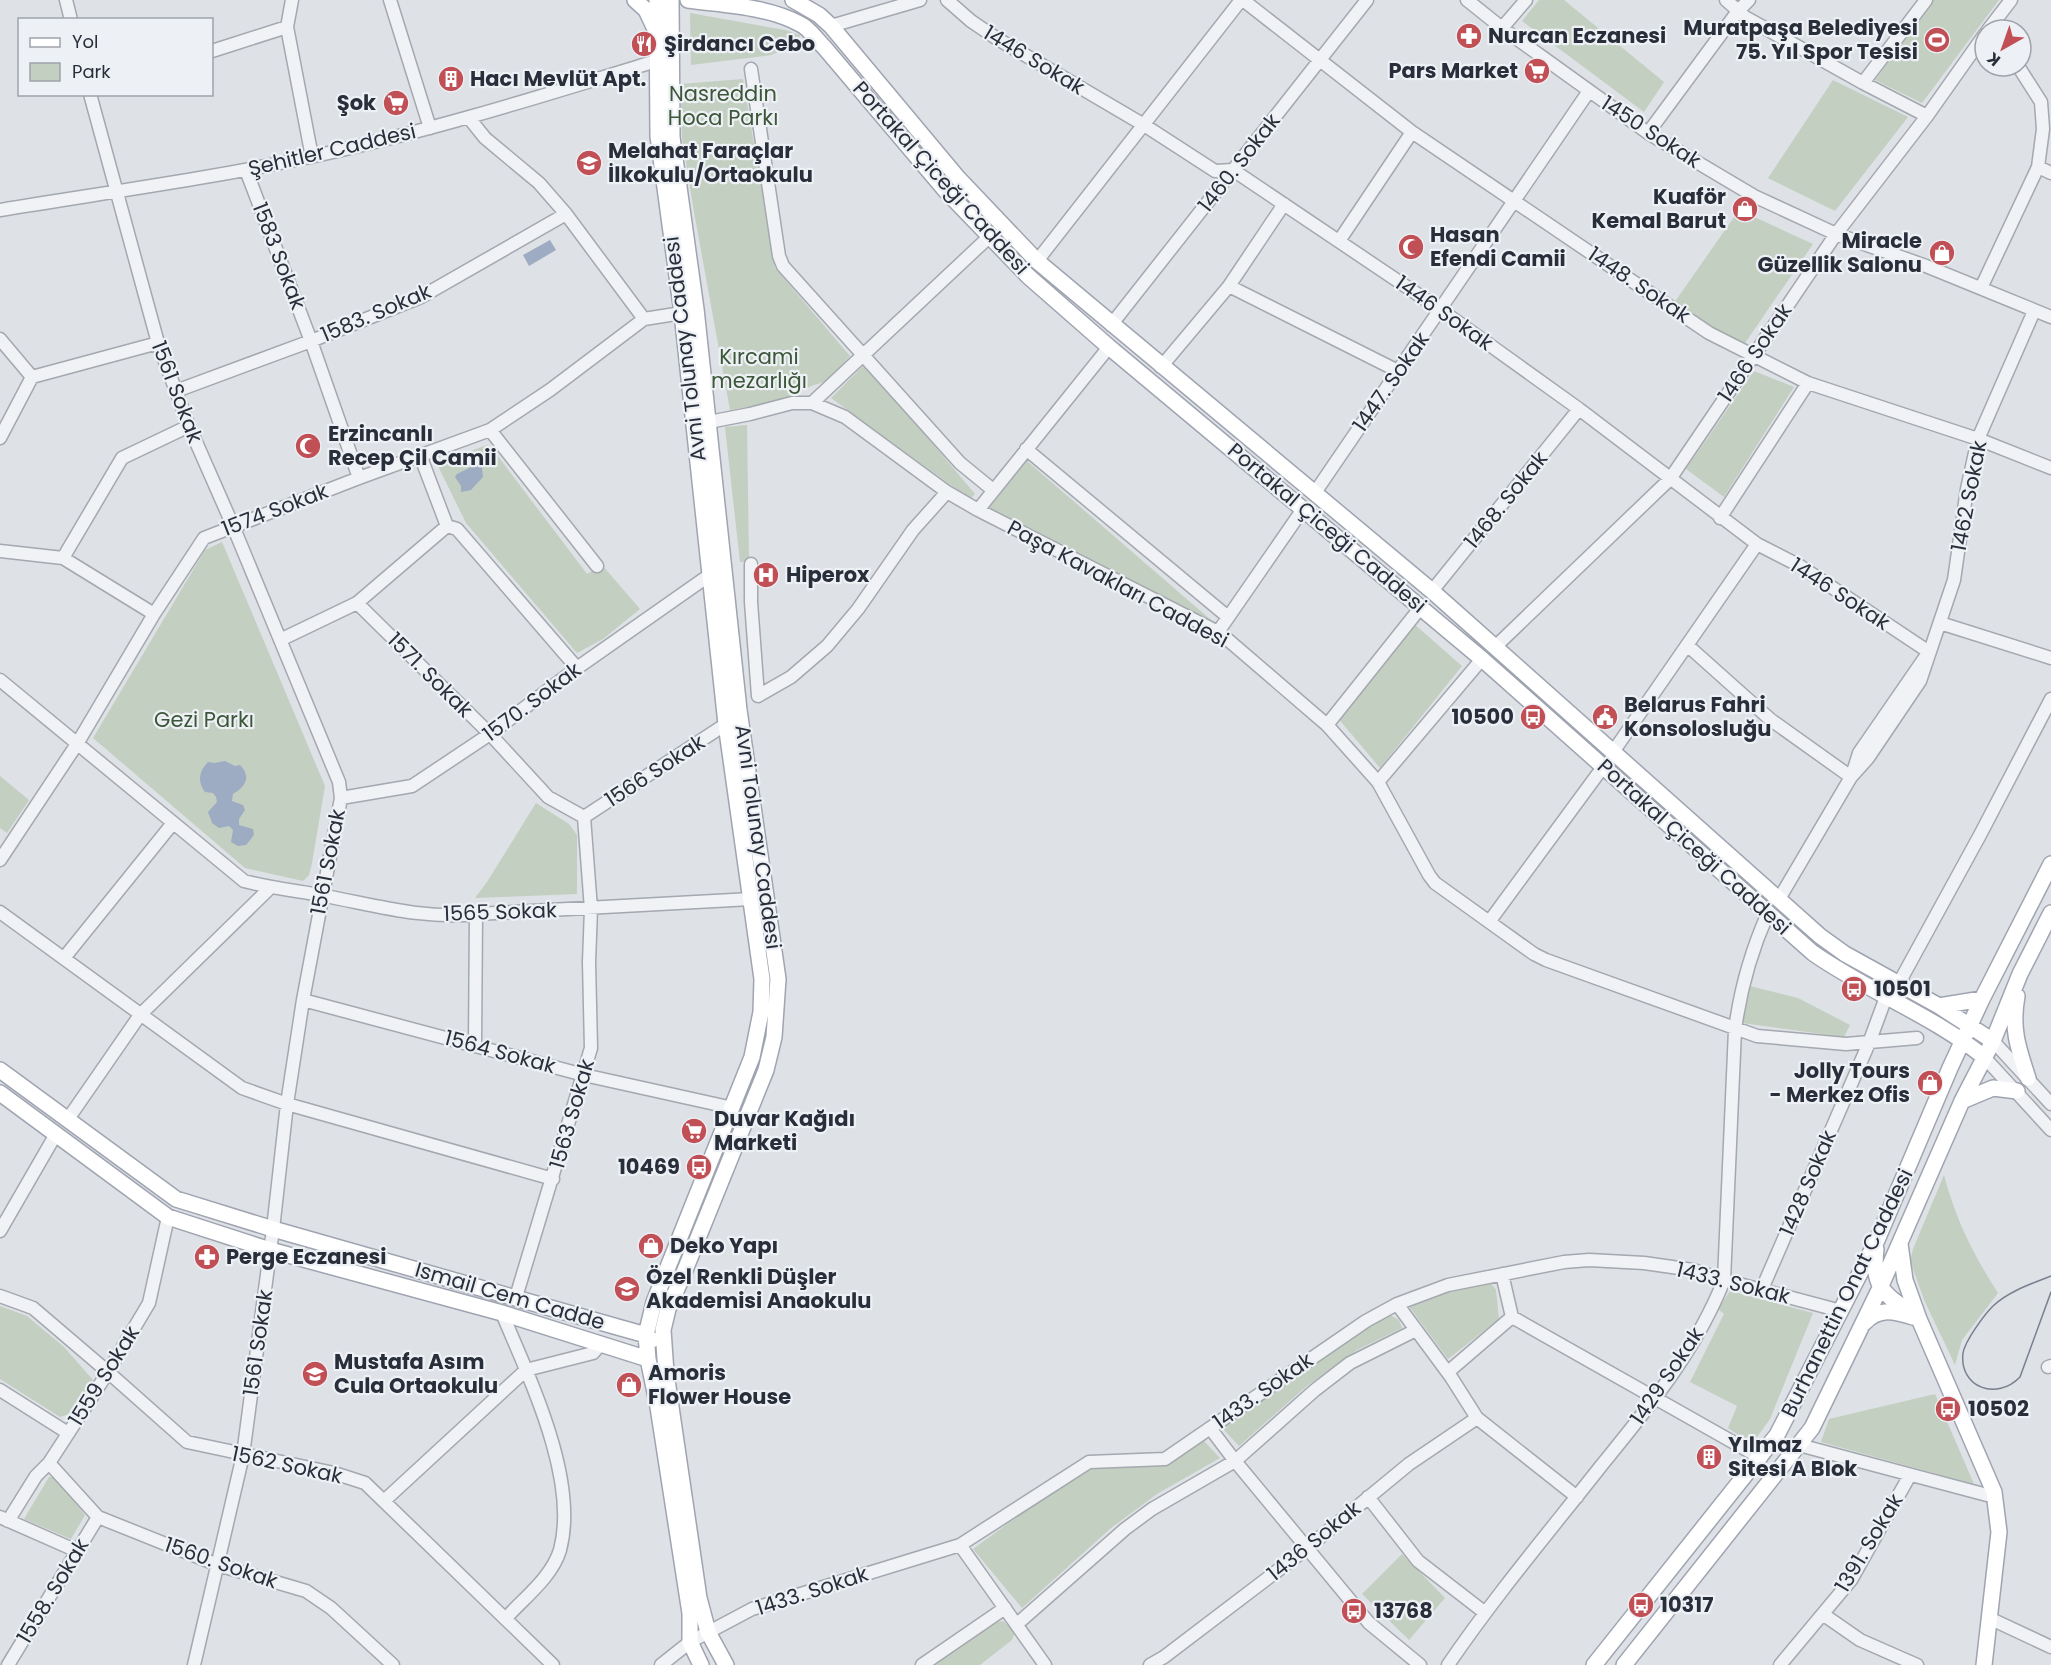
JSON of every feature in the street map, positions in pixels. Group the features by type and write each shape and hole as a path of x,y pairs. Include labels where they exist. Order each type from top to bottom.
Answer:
{"main road":[{"path":"635,0 646,10 657,34"},
{"name":"Avni Tolunay Caddesi","path":"657,0 658,136 682,313 726,724 762,980 761,1012 752,1057 654,1302 646,1335 688,1602 690,1642"},
{"name":"Avni Tolunay Caddesi","path":"671,0 672,137 696,309 740,710 778,979 774,1037 766,1070 668,1309 663,1330 664,1356 699,1598 708,1632 726,1665"},
{"name":"Portakal Çiceği Caddesi","path":"688,0 779,15 802,25 824,47 945,190 989,237 1028,276 1109,347 1482,659 1813,953 1834,968 1933,1023 1984,1057"},
{"name":"Portakal Çiceği Caddesi","path":"793,0 810,8 831,27 958,178 1037,261 1161,367 1432,591 1820,936 1845,954 1940,1006 1993,1041"},
{"name":"Burhanettin Onat Caddesi","path":"1594,1665 1777,1435 1877,1240 1950,1068 1982,999 2051,864"},
{"path":"2028,1078 2017,1045 2014,1009 2020,974 2051,913"},
{"name":"Burhanettin Onat Caddesi","path":"1624,1665 1812,1428 1880,1288 1962,1101 1993,1041 2020,974"},
{"path":"1940,1006 1982,999"},
{"path":"1933,1023 1946,1038 1951,1054 1950,1068"},
{"name":"Ismail Cem Cadde","path":"0,1070 176,1199 273,1229 646,1335"},
{"path":"1962,1101 1993,1088 2017,1091"},
{"name":"Ismail Cem Cadde","path":"0,1093 168,1217 270,1250 502,1313 648,1359"},
{"path":"1877,1240 1874,1274 1880,1288 1919,1319"},
{"path":"1899,1243 1905,1280 1919,1319 1994,1492 1999,1532 1984,1665"},
{"path":"621,1328 644,1316 654,1302"},
{"path":"1861,1326 1873,1314 1881,1312 1900,1313 1919,1319"},
{"path":"646,1335 658,1343 664,1356"},
{"path":"690,1642 701,1665"}],"street":[{"path":"66,0 70,18"},
{"path":"292,0 287,27 312,157"},
{"path":"390,0 430,128"},
{"path":"831,27 920,0"},
{"name":"1446 Sokak","path":"947,0 971,21 996,38 1143,125 1215,171 1233,170 1441,310 1579,409 1720,518 1757,543 1800,566 1929,652"},
{"path":"1037,261 1242,0"},
{"name":"1448. Sokak","path":"1242,0 1412,132 1709,333 1808,383 1978,439 2051,468"},
{"name":"1460. Sokak","path":"1111,325 1367,0"},
{"name":"1450 Sokak","path":"1467,0 1502,28 1648,133 1754,196 1836,234 1981,288 2051,317"},
{"path":"1502,28 1526,0"},
{"path":"1726,0 1745,17 1927,116"},
{"path":"1648,133 1738,11 1749,0"},
{"path":"1863,83 1926,0"},
{"name":"1466 Sokak","path":"1997,18 2011,0"},
{"path":"213,51 287,27"},
{"name":"1466 Sokak","path":"1495,647 1670,479 1836,234 1927,116 1973,51"},
{"name":"Şehitler Caddesi","path":"0,210 312,157 469,118 656,62"},
{"path":"752,69 779,256 783,266 960,463 993,490"},
{"path":"1981,288 2038,167 2043,129 2041,102 2026,78"},
{"name":"1447. Sokak","path":"1314,494 1588,91"},
{"name":"1561 Sokak","path":"91,96 158,343 189,426 339,782 340,798 303,1000 287,1104 243,1455 194,1665"},
{"path":"469,118 485,138 539,183 566,214 644,319"},
{"path":"1339,241 1412,132"},
{"path":"2038,167 2051,173"},
{"name":"1583 Sokak","path":"246,170 311,341 359,478"},
{"path":"1161,367 1229,286 1284,204"},
{"name":"1583. Sokak","path":"176,391 421,297 566,214"},
{"path":"812,403 989,237"},
{"path":"1229,286 1398,371"},
{"name":"1462 Sokak","path":"1779,899 1851,777 1859,753 1929,652 1954,579 1966,489 1978,439 2034,310"},
{"name":"1574 Sokak","path":"0,860 77,744 154,614 204,538 490,430 550,390 644,319 682,313"},
{"path":"0,339 32,377"},
{"path":"0,438 32,377 158,343"},
{"path":"978,510 1109,347"},
{"path":"1720,518 1808,383"},
{"name":"Paşa Kavakları Caddesi","path":"709,422 792,403 812,403 845,417 947,492 978,510 1218,632 1327,725 1378,782 1429,875 1436,883 1534,954 1735,1030 1757,1036 1846,1044 1917,1038"},
{"name":"1468. Sokak","path":"1432,591 1579,409"},
{"path":"63,558 122,458 189,426"},
{"path":"490,430 597,566"},
{"path":"1026,449 1228,617"},
{"path":"420,455 447,526"},
{"path":"751,564 751,602 758,696 791,677 827,646 858,609 913,530 947,492"},
{"path":"1218,632 1303,509"},
{"path":"280,640 357,603 447,526"},
{"path":"447,526 457,529 577,668"},
{"path":"1613,752 1757,543"},
{"path":"0,551 63,558 154,614"},
{"name":"1570. Sokak","path":"340,798 412,786 490,734 577,668 711,574"},
{"name":"1571. Sokak","path":"357,603 490,734 548,797 584,817"},
{"path":"1327,725 1421,607"},
{"path":"1940,623 2051,658"},
{"path":"1687,645 1771,720 1851,777"},
{"path":"1378,782 1482,659"},
{"name":"1565 Sokak","path":"0,680 244,881 270,888 450,917 750,899"},
{"path":"1899,983 2051,699"},
{"name":"1566 Sokak","path":"584,817 726,724"},
{"path":"1489,922 1603,767"},
{"name":"1563 Sokak","path":"516,1297 591,1048 589,962 591,909 584,817"},
{"path":"64,958 172,823"},
{"path":"68,1119 140,1015 270,888"},
{"path":"0,912 242,1088 287,1104 553,1179"},
{"name":"1429 Sokak","path":"1448,1665 1484,1612 1656,1398 1684,1358 1715,1304 1724,1280 1737,1009 1760,930 1768,913"},
{"path":"474,1045 476,914"},
{"name":"1428 Sokak","path":"1762,1289 1869,1043 1886,997"},
{"name":"1564 Sokak","path":"303,1000 584,1074 732,1108"},
{"path":"1993,1041 2051,1104"},
{"path":"1984,1057 2051,1130"},
{"path":"0,1231 56,1134"},
{"name":"1559 Sokak","path":"4,1519 36,1476 50,1463 149,1303 168,1217"},
{"name":"1433. Sokak","path":"708,1632 752,1610 960,1545 1089,1462 1165,1458 1366,1321 1397,1304 1449,1285 1564,1262 1589,1260 1644,1263 1693,1270 1841,1311"},
{"path":"1502,1274 1512,1317 1761,1458"},
{"name":"1562 Sokak","path":"0,1296 33,1308 187,1442 334,1473 365,1483 553,1665"},
{"path":"1397,1304 1448,1372 1477,1418 1577,1497"},
{"path":"502,1313 546,1419 561,1487 564,1516 559,1551 548,1574 506,1618"},
{"path":"1448,1372 1512,1317"},
{"path":"1017,1624 1125,1528 1152,1509 1235,1461 1315,1390 1350,1363 1416,1330"},
{"path":"385,1500 526,1370 593,1353 601,1344"},
{"path":"0,1390 68,1433"},
{"name":"1436 Sokak","path":"1150,1665 1167,1661 1408,1464 1477,1418"},
{"path":"1210,1428 1306,1549 1369,1623 1420,1665"},
{"path":"1799,1445 1987,1495 1994,1492"},
{"name":"1560. Sokak","path":"50,1463 98,1517 218,1565 312,1595 331,1608 393,1665"},
{"name":"1391. Sokak","path":"1780,1665 1851,1580 1910,1475"},
{"path":"1368,1497 1418,1561 1484,1612"},
{"name":"1558. Sokak","path":"8,1665 98,1517"},
{"path":"4,1519 77,1551"},
{"path":"960,1545 1045,1665"},
{"path":"922,1665 1005,1608"},
{"path":"1824,1615 1860,1640 1917,1665"},
{"path":"1989,1618 2051,1647"},
{"path":"661,1665 690,1642 708,1632"}],"green space":[{"path":"1539,0 1564,0 1664,82 1644,112 1522,21"},
{"name":"Muratpaşa Belediyesi 75. Yıl Spor Tesisi","path":"1933,0 1999,0 1986,18 1973,18 1973,35 1922,103 1875,80"},
{"path":"690,13 785,30 800,35 798,44 771,55 691,65"},
{"path":"743,79 775,268 850,356 827,381 811,386 783,401 730,410 682,137 680,84"},
{"path":"1833,80 1908,117 1835,211 1768,178"},
{"path":"1739,210 1813,244 1743,346 1674,303"},
{"path":"863,366 975,494 970,499 831,398"},
{"path":"1754,371 1794,387 1724,497 1686,469"},
{"path":"747,425 749,562 740,562 725,427"},
{"path":"487,445 491,447 587,574 602,565 640,609 603,639 577,653 466,523 437,464"},
{"path":"1027,461 1211,620 988,509"},
{"name":"Gezi Parkı","path":"222,542 325,786 312,863 309,875 303,881 245,868 93,738 205,550"},
{"path":"1413,623 1462,666 1380,768 1337,717"},
{"path":"0,776 29,800 7,833 0,828"},
{"path":"536,803 569,824 577,835 577,894 475,898 487,882"},
{"path":"1750,986 1798,998 1850,1025 1844,1037 1742,1023"},
{"path":"1944,1175 1966,1236 1998,1293 1962,1340 1955,1365 1925,1302 1910,1261"},
{"path":"1491,1283 1496,1290 1499,1319 1448,1359 1408,1305 1418,1298"},
{"path":"1730,1291 1813,1313 1770,1419 1752,1444 1728,1428 1737,1406 1690,1382 1724,1314 1718,1309"},
{"path":"0,1306 27,1316 64,1347 93,1380 70,1414 60,1417 0,1379"},
{"path":"1388,1314 1399,1320 1402,1328 1357,1350 1308,1385 1239,1446 1222,1428 1373,1318"},
{"path":"1935,1394 1974,1484 1821,1442 1829,1419"},
{"path":"1201,1438 1220,1458 1157,1494 1111,1528 1022,1608 973,1549 1077,1473 1090,1468 1159,1466"},
{"path":"49,1477 55,1477 85,1515 71,1539 24,1519"},
{"path":"1402,1554 1445,1598 1409,1640 1362,1594"},
{"path":"1003,1621 1014,1631 1012,1640 980,1665 929,1665 986,1627"}],"water":[{"path":"550,240 556,250 529,266 523,255"},
{"path":"477,464 482,468 483,477 471,490 461,492 461,486 455,477"},
{"path":"225,761 235,766 240,765 246,774 244,785 233,794 232,801 243,805 245,810 239,819 239,825 253,829 254,835 246,845 238,846 231,842 233,830 229,826 219,828 212,823 208,812 217,802 216,797 213,793 205,792 200,780 201,773 208,762"}],"tram line":[{"path":"2051,1276 2006,1296 1993,1306 1980,1322 1963,1353 1963,1365 1973,1382 1981,1387 2001,1388 2020,1377 2051,1292"}],"place":[{"name":"Nurcan Eczanesi","path":"1469,36"},
{"name":"Muratpaşa Belediyesi 75. Yıl Spor Tesisi","path":"1937,40"},
{"name":"Şirdancı Cebo","path":"644,44"},
{"name":"Pars Market","path":"1537,71"},
{"name":"Hacı Mevlüt Apt.","path":"451,79"},
{"name":"Şok","path":"396,103"},
{"name":"Melahat Faraçlar İlkokulu/Ortaokulu","path":"589,163"},
{"name":"Kuaför Kemal Barut","path":"1745,209"},
{"name":"Hasan Efendi Camii","path":"1411,247"},
{"name":"Miracle Güzellik Salonu","path":"1942,253"},
{"name":"Erzincanlı Recep Çil Camii","path":"308,446"},
{"name":"Hiperox","path":"766,575"},
{"name":"10500","path":"1533,717"},
{"name":"Belarus Fahri Konsolosluğu","path":"1605,717"},
{"name":"10501","path":"1854,989"},
{"name":"Jolly Tours - Merkez Ofis","path":"1930,1083"},
{"name":"Duvar Kağıdı Marketi","path":"694,1131"},
{"name":"10469","path":"699,1167"},
{"name":"Deko Yapı","path":"651,1246"},
{"name":"Perge Eczanesi","path":"207,1257"},
{"name":"Özel Renkli Düşler Akademisi Anaokulu","path":"627,1289"},
{"name":"Mustafa Asım Cula Ortaokulu","path":"315,1374"},
{"name":"Amoris Flower House","path":"629,1385"},
{"name":"10502","path":"1948,1409"},
{"name":"Yılmaz Sitesi A Blok","path":"1709,1457"},
{"name":"10317","path":"1641,1605"},
{"name":"13768","path":"1354,1611"}],"park label":[{"name":"Nasreddin Hoca Parkı","path":"723,106"},
{"name":"Kırcami mezarlığı","path":"759,369"}]}
